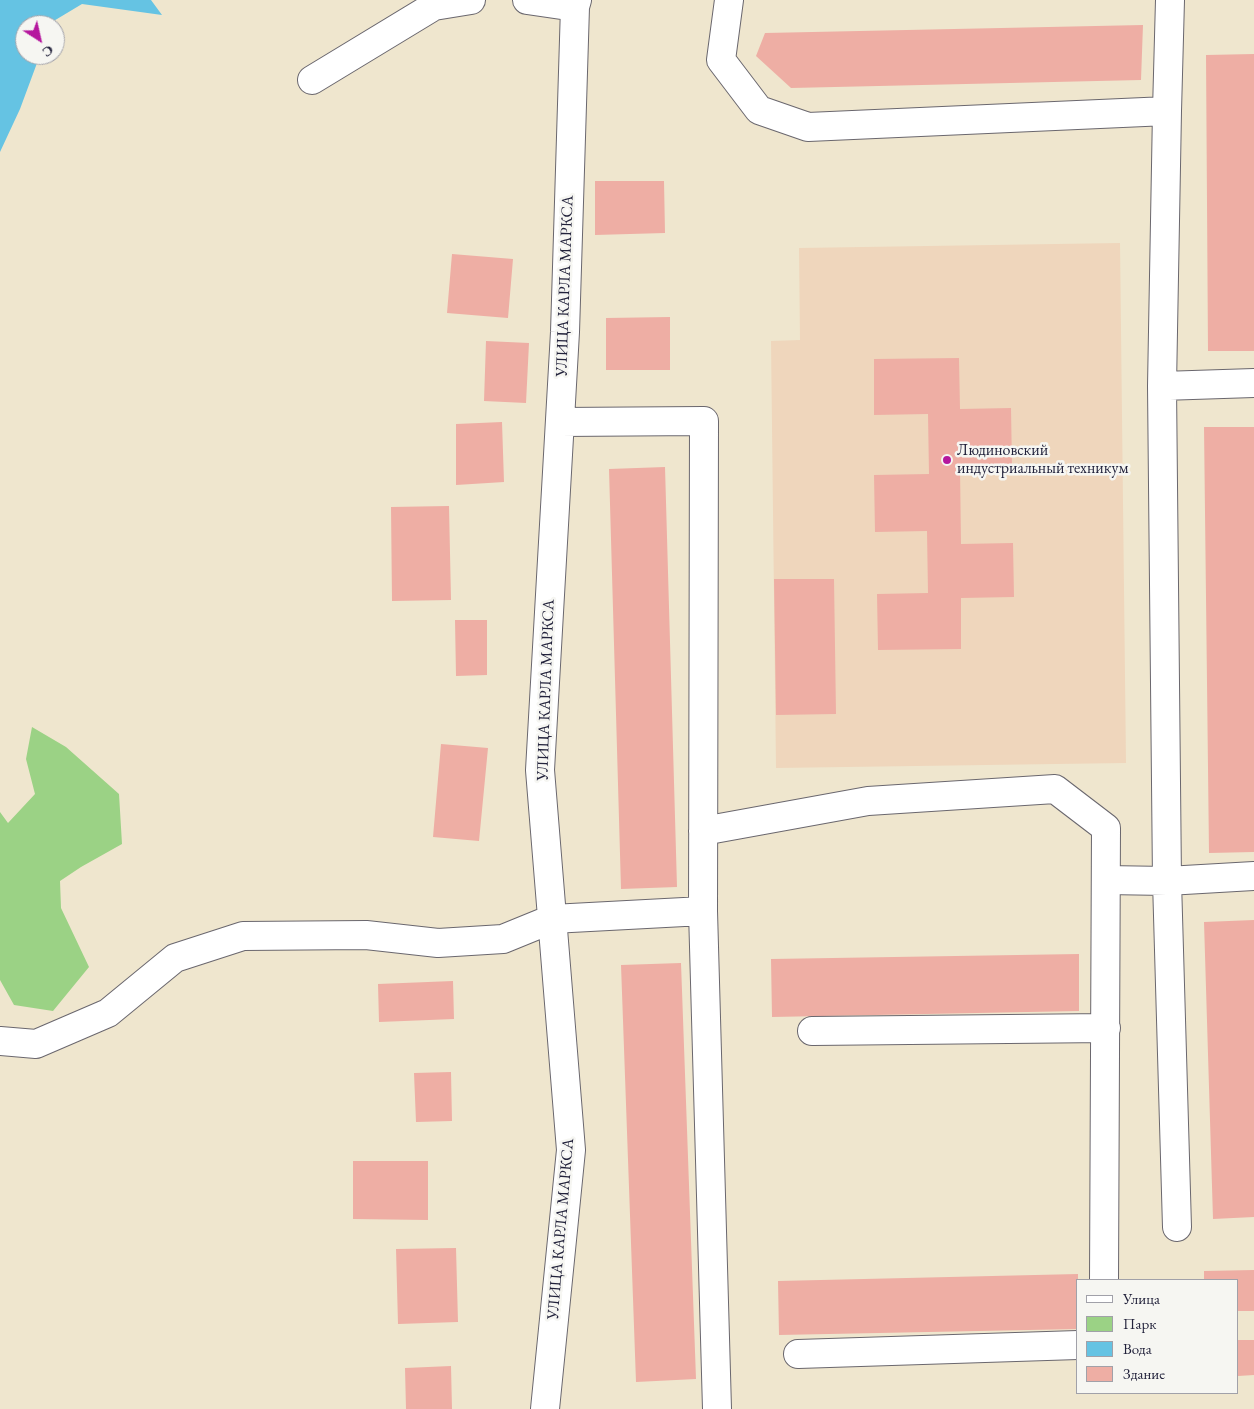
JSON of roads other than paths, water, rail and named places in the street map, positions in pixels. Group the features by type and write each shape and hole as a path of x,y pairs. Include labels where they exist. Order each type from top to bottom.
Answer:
{"street":[{"path":"312,80 434,6 471,0"},
{"path":"527,0 576,3"},
{"path":"729,0 721,60 759,110 808,127 1167,110"},
{"path":"1170,0 1162,386 1167,881 1177,1227"},
{"name":"УЛИЦА КАРЛА МАРКСА","path":"545,1409 571,1150 540,770 565,322 576,3"},
{"path":"1162,386 1254,383"},
{"path":"560,422 704,421 703,911 717,1409"},
{"path":"703,831 868,801 1055,789 1106,828 1104,1279"},
{"path":"1106,880 1167,881 1254,876"},
{"path":"0,1041 36,1044 108,1013 175,958 243,936 366,935 438,943 503,939 552,919 703,911"},
{"path":"812,1031 1106,1028"},
{"path":"798,1354 1076,1345"}],"water":[{"path":"0,0 151,0 162,15 82,4 64,15 15,15 15,65 36,65 20,109 0,152"}],"place":[{"name":"Людиновский индустриальный техникум","path":"947,460"}]}
